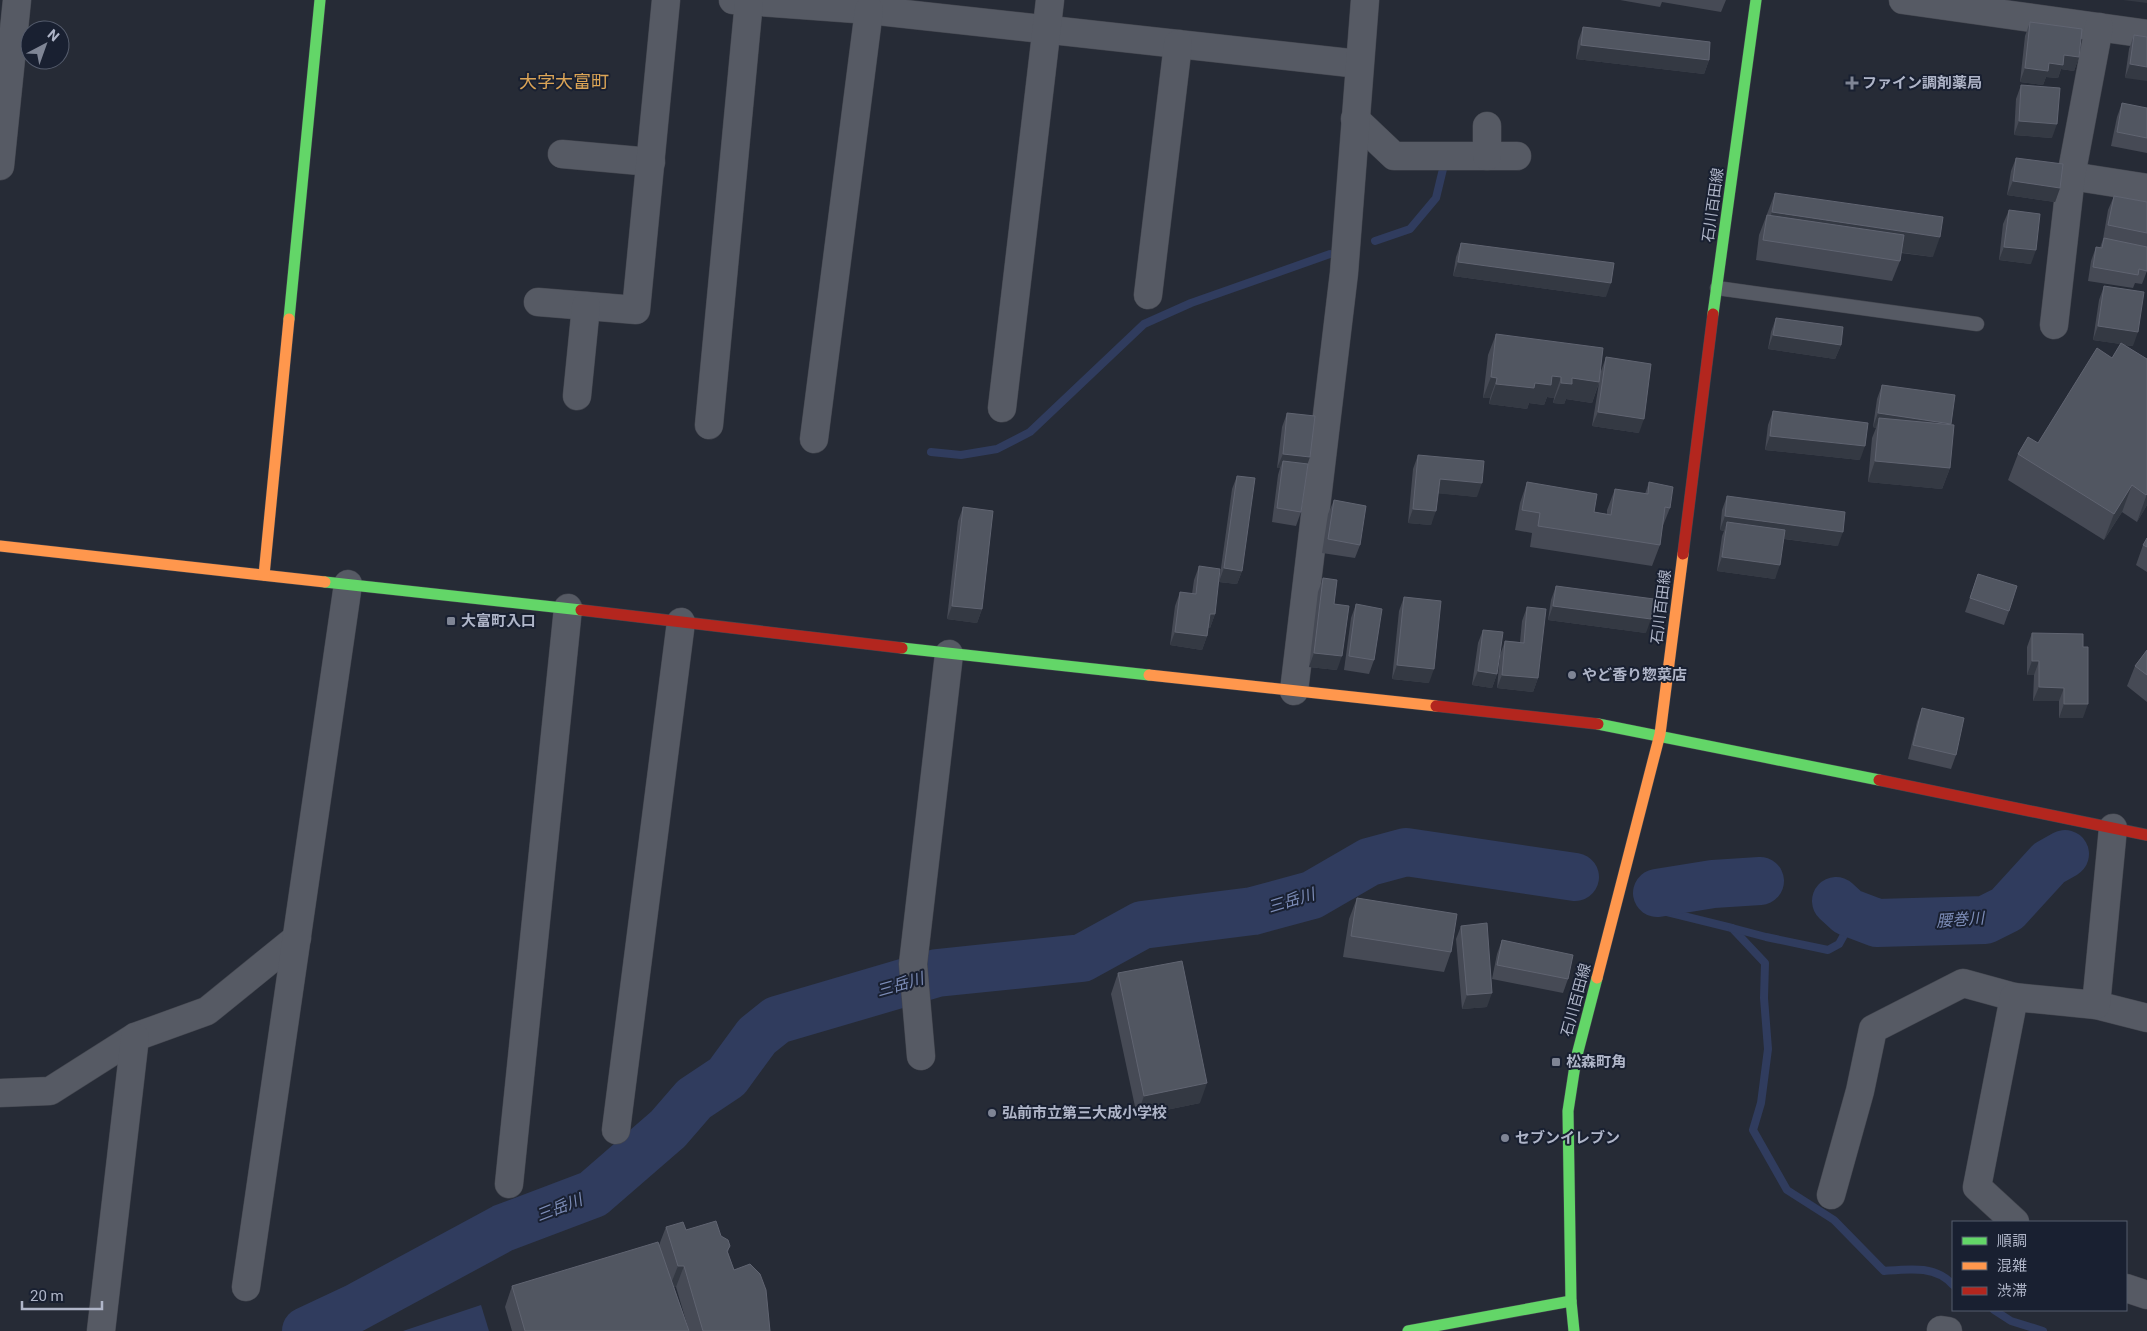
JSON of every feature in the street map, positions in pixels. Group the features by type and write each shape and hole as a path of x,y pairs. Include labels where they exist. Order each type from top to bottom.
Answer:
{"street":[{"path":"0,166 17,0"},
{"path":"264,575 320,0"},
{"path":"538,302 636,310 666,0"},
{"path":"1002,408 1050,0"},
{"path":"1294,691 1344,273 1365,0"},
{"name":"石川百田線","path":"1574,1331 1571,1301 1568,1111 1576,1059 1660,734 1756,0"},
{"path":"1903,0 2002,7 2099,27 2147,34"},
{"path":"709,426 755,1 869,10 1359,64"},
{"path":"814,439 869,10"},
{"path":"2054,325 2071,176 2099,27"},
{"path":"1148,295 1178,44"},
{"path":"1355,119 1394,156 1517,156"},
{"path":"1487,126 1487,156"},
{"path":"562,154 650,162"},
{"path":"2071,176 2147,188"},
{"path":"578,396 586,306"},
{"path":"0,546 568,608 950,654 1611,725 2147,835"},
{"path":"246,1287 348,584"},
{"path":"509,1184 568,608"},
{"path":"616,1130 681,622"},
{"path":"922,1056 914,993 913,964 950,654"},
{"path":"2096,1006 2114,828"},
{"path":"0,1093 50,1091 135,1037 207,1012 297,938"},
{"path":"1831,1195 1860,1091 1873,1030 1963,983 2014,997 2096,1006 2147,1018"},
{"path":"2014,997 1977,1187 2014,1221"},
{"path":"101,1331 135,1037"},
{"path":"2127,1288 2147,1295"},
{"path":"1408,1331 1571,1301"}],"lane":[{"path":"1717,288 1977,324"}],"water":[{"path":"481,1305 489,1331 403,1331"}],"building":[{"path":"2030,22 2082,29 2079,57 2064,55 2063,65 2049,63 2048,71 2025,68"},
{"path":"1583,27 1710,42 1709,60 1581,45"},
{"path":"2134,35 2147,37 2147,67 2130,64"},
{"path":"2021,85 2060,88 2057,124 2019,121"},
{"path":"2122,103 2147,108 2147,138 2117,132"},
{"path":"2016,158 2063,164 2060,188 2013,181"},
{"path":"1775,193 1943,217 1940,237 1772,212"},
{"path":"2114,196 2147,202 2147,233 2108,225"},
{"path":"2009,210 2040,214 2036,250 2004,247"},
{"path":"1767,215 1904,235 1900,261 1763,240"},
{"path":"2104,238 2147,247 2147,271 2139,269 2138,275 2093,267 2096,247 2102,248"},
{"path":"1461,243 1614,263 1611,283 1458,262"},
{"path":"2104,286 2144,292 2138,332 2098,326"},
{"path":"1776,318 1843,327 1841,345 1773,335"},
{"path":"1496,334 1603,348 1599,382 1572,378 1572,384 1561,383 1561,377 1552,376 1551,385 1535,383 1534,388 1496,384 1497,378 1491,377"},
{"path":"2121,343 2147,359 2147,494 2132,485 2114,514 2018,454 2028,437 2038,443 2097,348 2112,358"},
{"path":"1606,357 1651,364 1644,419 1598,412"},
{"path":"1882,385 1955,395 1951,424 1878,413"},
{"path":"1773,411 1868,423 1865,446 1770,436"},
{"path":"1287,413 1315,416 1310,457 1283,454"},
{"path":"1879,418 1954,425 1950,468 1875,461"},
{"path":"1418,455 1484,461 1482,483 1440,479 1436,511 1413,509"},
{"path":"1283,461 1308,464 1301,512 1277,508"},
{"path":"1237,476 1255,478 1242,571 1224,568"},
{"path":"1527,482 1597,494 1594,512 1611,515 1615,489 1648,494 1649,482 1673,487 1670,508 1665,507 1660,545 1538,526 1540,513 1522,510"},
{"path":"1727,496 1845,512 1843,532 1725,516"},
{"path":"1334,500 1366,506 1360,545 1328,539"},
{"path":"963,507 993,511 982,609 952,606"},
{"path":"1727,522 1785,530 1780,565 1722,557"},
{"path":"2147,538 2147,547 2143,545"},
{"path":"1199,566 1220,569 1215,614 1210,614 1207,636 1175,632 1180,592 1196,594"},
{"path":"1978,574 2017,586 2009,611 1970,598"},
{"path":"1323,578 1337,580 1334,604 1349,606 1342,656 1314,653"},
{"path":"1556,586 1654,599 1651,619 1553,606"},
{"path":"1404,597 1441,601 1434,669 1397,665"},
{"path":"1356,604 1382,609 1374,660 1349,656"},
{"path":"1527,607 1546,609 1538,678 1502,675 1505,641 1524,643"},
{"path":"1483,630 1503,632 1497,674 1478,671"},
{"path":"2032,633 2083,634 2083,647 2088,647 2088,704 2064,704 2064,688 2039,687 2039,661 2032,661"},
{"path":"2147,650 2147,675 2135,666"},
{"path":"1922,708 1964,718 1956,755 1913,745"},
{"path":"1357,898 1457,914 1451,952 1351,936"},
{"path":"1487,923 1492,993 1467,995 1461,926"},
{"path":"1502,940 1573,955 1568,979 1497,965"},
{"path":"1182,961 1207,1083 1144,1096 1118,973"},
{"path":"716,1221 721,1236 728,1240 730,1246 727,1251 734,1270 750,1264 760,1274 766,1290 770,1331 703,1331 684,1266 678,1266 666,1227 683,1222 686,1230"},
{"path":"658,1242 689,1331 525,1331 512,1286"}],"waterway":[{"path":"1375,241 1410,229 1436,198 1443,169"},
{"path":"931,452 961,455 997,449 1030,432 1144,324 1191,303 1330,254"},
{"name":"三岳川","path":"306,1331 355,1308 503,1228 593,1194 668,1129 694,1099 727,1077 757,1036 777,1020 937,973 1082,958 1142,925 1253,911 1312,895 1369,862 1406,852 1575,877"},
{"name":"腰巻川","path":"1836,901 1848,912 1877,923 1985,920 2007,909 2049,863 2065,854"},
{"name":"腰巻川","path":"1657,893 1713,884 1760,881"},
{"path":"1667,912 1732,928 1765,963 1764,998 1768,1049 1761,1103 1753,1130 1787,1190 1834,1220 1884,1271 1912,1269 1930,1271 1938,1274 1952,1284"},
{"path":"1732,928 1828,950 1839,944 1849,926 1861,918"},
{"path":"1996,1311 2011,1321 2043,1331"}],"traffic: fast":[{"path":"289,319 320,0"},
{"path":"1713,314 1756,0"},
{"path":"325,582 581,610"},
{"path":"902,648 1149,675"},
{"path":"1598,724 1879,780"},
{"path":"1574,1331 1571,1301 1568,1111 1576,1059 1597,978"},
{"path":"1408,1331 1571,1301"}],"traffic: slow":[{"path":"264,575 289,319"},
{"path":"0,546 325,582"},
{"path":"1597,978 1660,734 1683,554"},
{"path":"1149,675 1436,706"}],"traffic: jam":[{"path":"1683,554 1713,314"},
{"path":"581,610 902,648"},
{"path":"1436,706 1598,724"},
{"path":"1879,780 2147,835"}],"place":[{"name":"ファイン調剤薬局","path":"1852,83"},
{"name":"大富町入口","path":"451,621"},
{"name":"やど香り惣菜店","path":"1572,675"},
{"name":"松森町角","path":"1556,1062"},
{"name":"弘前市立第三大成小学校","path":"992,1113"},
{"name":"セブンイレブン","path":"1505,1138"}],"district":[{"name":"大字大富町","path":"564,82"}]}
